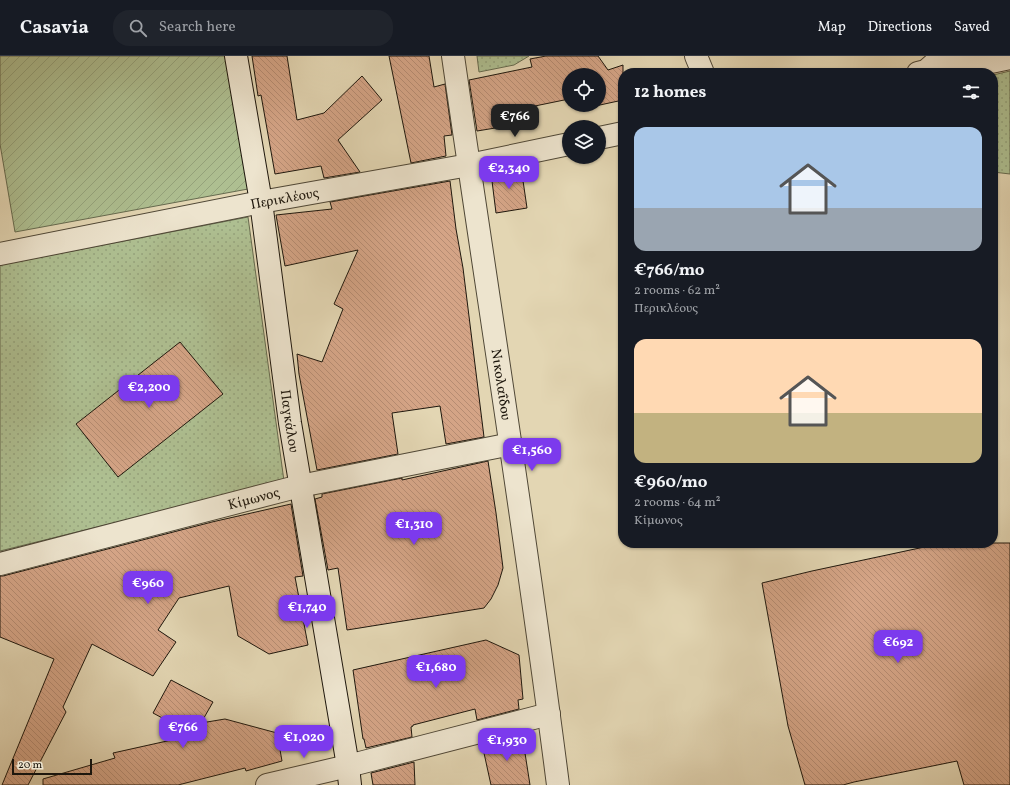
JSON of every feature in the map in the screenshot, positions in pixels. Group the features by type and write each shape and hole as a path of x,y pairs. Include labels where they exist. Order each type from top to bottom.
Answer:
{"street":[{"name":"Παγκάλου","path":"236,56 261,202 290,423 349,775"},
{"name":"Νικολαΐδου","path":"453,56 511,444 558,785"},
{"path":"696,56 701,68"},
{"path":"931,64 991,62 1010,58"},
{"path":"606,137 618,134"},
{"name":"Περικλέους","path":"0,254 261,202 469,165 562,145"},
{"name":"Κίμωνος","path":"0,564 300,486 511,444"},
{"path":"267,785 349,775 549,714"}],"green space":[{"path":"0,56 225,56 248,189 15,232 0,144"},
{"path":"477,56 529,56 514,65 479,72"},
{"path":"1010,71 1010,174 998,173 998,74"},
{"path":"248,217 284,481 0,551 0,265"}],"building":[{"path":"252,56 287,56 297,120 324,113 362,76 382,100 338,140 360,172 324,178 321,166 275,174 261,95 258,96"},
{"path":"389,56 429,56 434,87 445,84 452,135 444,136 446,156 411,163"},
{"path":"546,56 598,56 608,70 623,65 623,68 618,68 618,101 606,104 606,68 562,68 562,100 530,107 532,122 477,131 469,80 532,67 530,59"},
{"path":"521,167 527,208 496,213 491,173"},
{"path":"450,181 463,268 484,437 446,444 440,406 392,413 398,454 317,470 299,374 297,354 322,362 343,309 334,304 358,250 285,266 276,215 332,209 330,202"},
{"path":"180,342 223,394 118,477 76,424"},
{"path":"488,461 503,568 498,585 491,599 484,608 347,630 338,568 328,570 315,499 322,497 322,494 402,478 402,480"},
{"path":"291,504 303,576 295,577 308,645 269,654 238,636 229,586 179,598 158,630 176,642 153,676 92,644 63,707 66,712 28,785 2,785 54,659 0,637 0,576 212,522"},
{"path":"998,543 1010,543 1010,785 964,785 957,761 843,785 805,785 788,726 762,583 920,548 998,548"},
{"path":"486,640 519,655 523,699 518,700 519,709 477,720 475,709 413,725 411,727 412,737 366,748 363,739 353,670"},
{"path":"171,680 213,702 201,723 225,719 277,733 282,761 246,771 245,768 178,785 43,785 43,779 115,758 113,753 194,735 153,713"},
{"path":"522,734 530,785 491,785 482,744"},
{"path":"414,762 415,785 373,785 371,773"}]}
